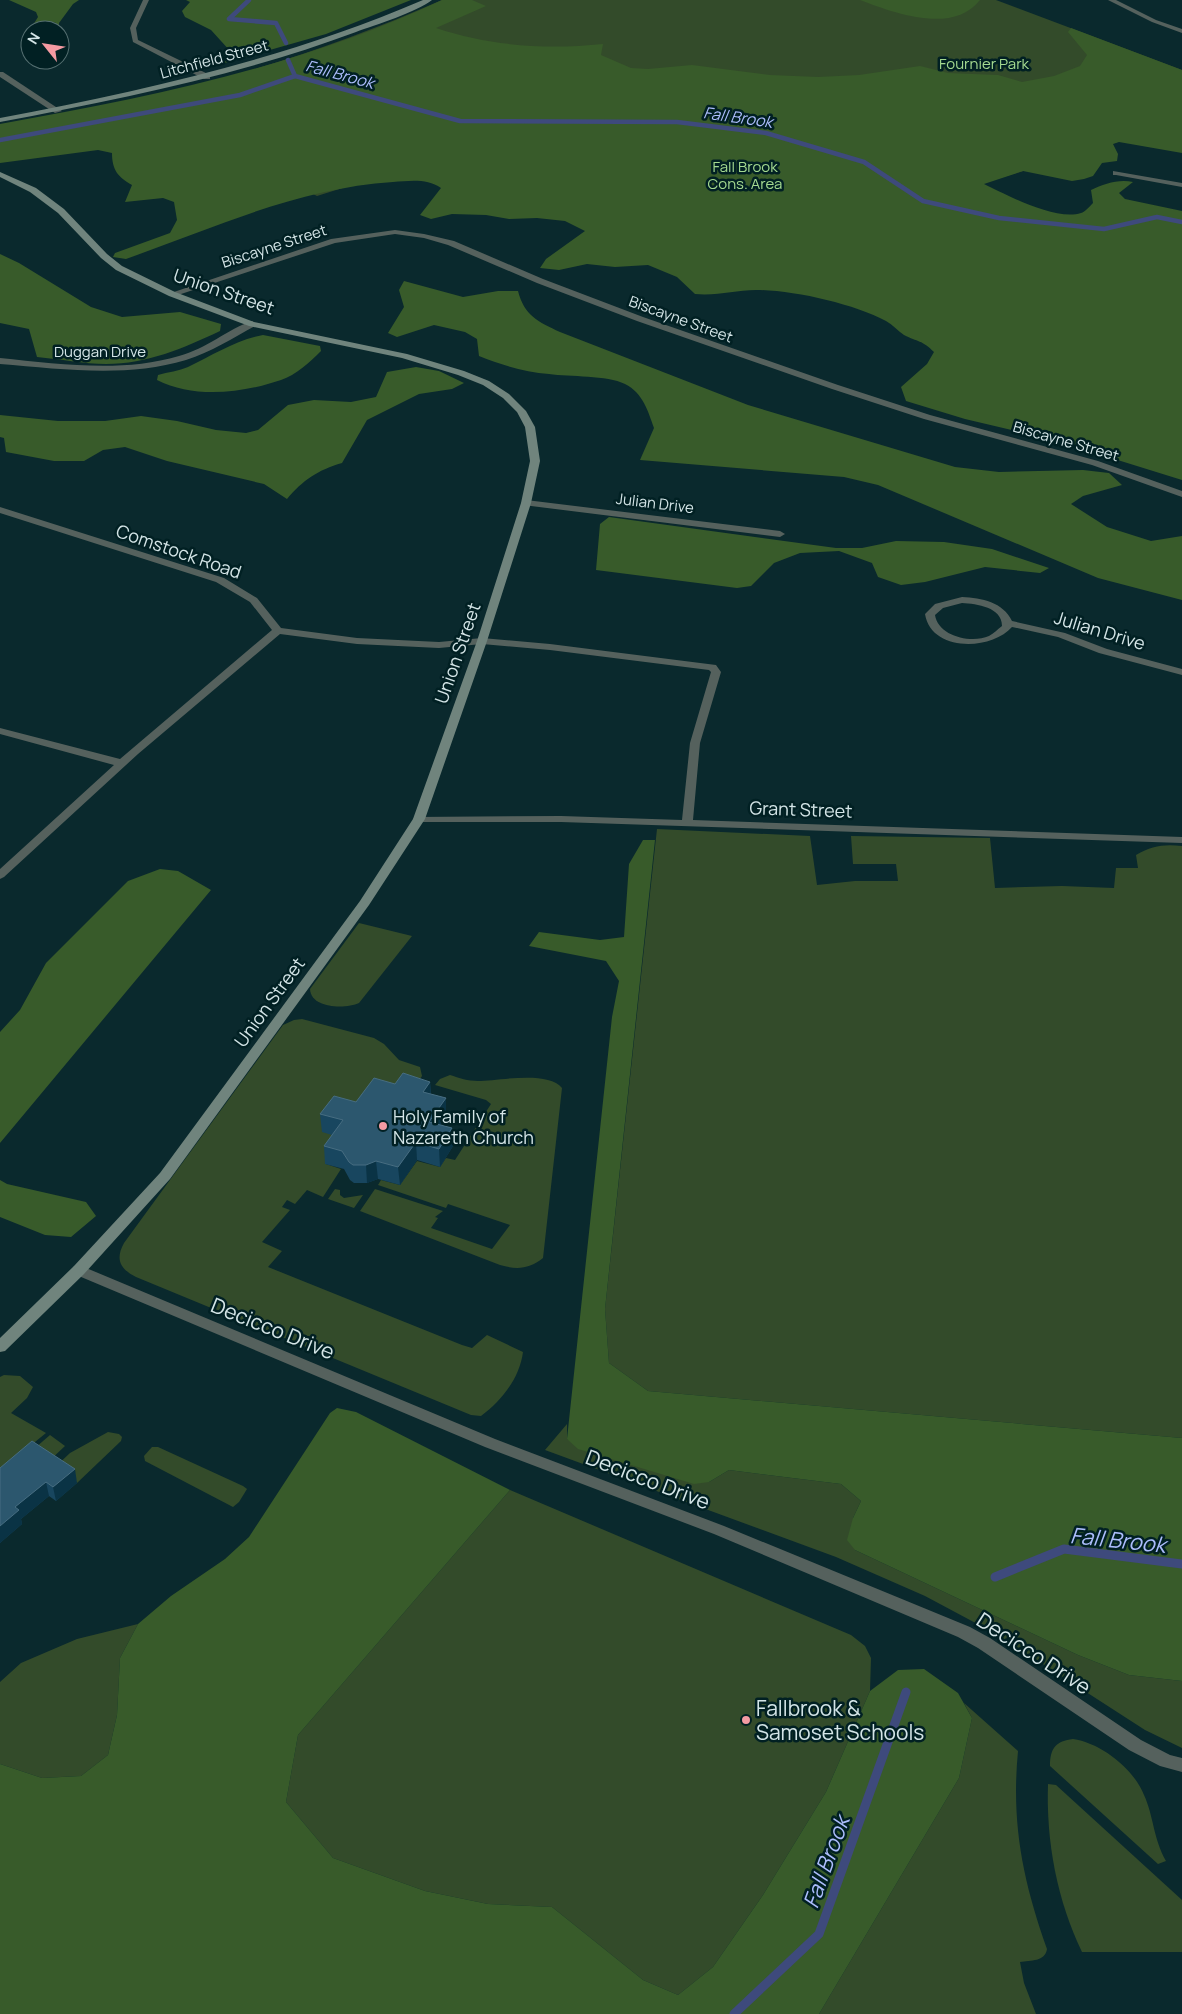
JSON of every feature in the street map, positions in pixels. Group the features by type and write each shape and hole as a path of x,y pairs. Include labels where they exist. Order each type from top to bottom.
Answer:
{"street":[{"path":"146,0 134,28 135,41 207,77"},
{"name":"Litchfield Street","path":"0,120 58,110 207,77 346,33 429,0"},
{"path":"1111,0 1154,21 1182,31"},
{"path":"0,74 58,110"},
{"path":"1116,173 1182,184"},
{"name":"Union Street","path":"0,174 33,190 62,210 104,256 119,268 172,294 252,324 404,356 461,372 486,384 506,396 521,411 530,427 535,461 526,503 482,641 419,819 365,902 165,1176 79,1270 0,1347"},
{"name":"Biscayne Street","path":"172,294 334,241 395,232 424,236 451,243 540,281 640,319 835,388 927,417 1095,463 1182,494"},
{"name":"Duggan Drive","path":"0,361 115,367 150,365 183,358 210,347 252,324"},
{"name":"Julian Drive","path":"526,503 780,534"},
{"name":"Comstock Road","path":"0,510 220,580 248,593 265,611 278,631"},
{"path":"956,601 975,601 996,608 1003,613 1007,623 1007,627 1002,633 994,638 969,641 956,640 939,633 929,624 928,617 932,610 939,605 956,601"},
{"name":"Julian Drive","path":"1007,623 1061,635 1103,651 1182,672"},
{"path":"0,875 121,763 278,631 366,641 439,645 482,641 579,650 705,666 715,670 695,743 687,823"},
{"path":"0,731 121,763"},
{"name":"Grant Street","path":"419,819 561,819 1182,840"},
{"name":"Decicco Drive","path":"79,1270 490,1443 719,1530 964,1632 984,1643 1135,1745 1166,1761 1182,1765"}],"green space":[{"path":"9,0 79,0 73,4 61,20 36,20 38,17 36,12"},
{"path":"186,0 411,0 326,34 221,64 231,57 231,52 211,30 185,17 182,11 190,2"},
{"path":"442,0 996,0 1182,70 1182,122 738,259 492,141 317,196 128,101 209,82 288,59 366,31"},
{"name":"Fall Brook Cons. Area","path":"442,0 472,0 486,6 436,28 498,43 561,47 603,44 601,55 631,68 648,69 692,65 770,75 818,77 859,75 920,66 948,73 998,75 1022,82 1054,76 1080,66 1087,55 1068,32 1071,28 1182,70 1182,153 1119,142 1113,144 1118,154 1117,161 1102,163 1093,176 1084,179 1072,181 1023,171 984,184 1031,206 1070,215 1083,212 1093,203 1091,190 1111,183 1127,181 1133,182 1119,193 1125,199 1182,211 1182,480 1050,439 965,419 906,401 901,387 927,364 934,352 923,343 904,335 889,323 873,315 823,299 787,292 756,290 695,294 677,277 648,265 615,267 587,264 559,270 540,268 546,259 585,231 565,221 537,218 509,219 486,215 452,214 431,219 420,215 441,188 430,183 418,181 393,182 324,192 257,211 126,259 113,257 115,253 170,233 177,220 174,202 163,198 125,202 132,185 117,172 113,164 112,153 98,150 0,163 0,124 114,103 225,77 335,43 389,23"},
{"path":"860,0 980,0 968,11 955,17 939,19 906,15"},
{"path":"0,254 19,263 91,307 122,317 180,312 221,324 220,331 165,354 136,361 98,364 37,357 29,329 0,323"},
{"path":"404,281 463,297 498,291 518,291 524,306 533,317 560,332 748,405 955,467 999,472 1083,470 1109,473 1122,485 1083,496 1071,504 1107,527 1151,541 1182,536 1182,600 1098,578 878,485 844,477 640,460 654,428 641,397 631,388 625,384 608,379 540,373 504,365 479,356 477,339 465,332 434,325 397,337 388,333 404,307 399,290"},
{"path":"263,335 320,346 321,351 292,375 266,385 235,391 202,392 187,390 157,380 158,375 185,368 234,344"},
{"path":"416,367 439,371 464,383 452,389 419,394 367,420 342,463 312,476 287,499 264,484 167,461 125,447 103,450 84,461 54,461 6,452 4,438 0,437 0,415 58,421 105,421 141,416 177,421 216,430 246,433 258,430 288,405 314,400 351,402 376,397 387,372"},
{"path":"609,517 836,548 862,548 896,541 944,542 992,549 1049,568 1040,573 985,567 925,582 901,585 878,577 872,563 839,551 800,553 774,563 751,586 737,588 596,570 600,524"},
{"path":"657,829 810,836 817,885 855,881 898,881 896,864 853,864 851,836 990,838 995,888 1062,886 1114,888 1116,868 1138,868 1136,855 1158,846 1182,846 1182,1438 648,1391 609,1363 605,1309"},
{"path":"643,840 655,840 605,1309 609,1363 648,1391 1182,1438 1182,1681 1129,1675 1078,1655 855,1550 847,1540 853,1518 861,1501 841,1484 729,1470 709,1482 694,1484 578,1449 567,1439 612,1017 619,981 606,961 529,946 539,932 600,940 624,937 629,864"},
{"path":"160,869 178,871 211,890 0,1143 0,1032 20,1010 46,963 128,881"},
{"path":"359,923 412,936 359,1003 346,1006 323,1004 312,996 310,989"},
{"path":"302,1019 374,1038 384,1044 399,1060 420,1067 422,1076 410,1093 344,1138 326,1164 341,1169 323,1197 307,1190 295,1204 287,1200 282,1207 290,1210 262,1242 282,1251 268,1267 462,1345 472,1348 487,1335 523,1352 518,1370 509,1388 481,1416 471,1415 136,1277 126,1271 121,1263 120,1254 124,1243 283,1025"},
{"path":"450,1075 478,1081 522,1078 546,1079 562,1088 543,1258 533,1264 523,1268 500,1265 360,1211 375,1189 443,1211 435,1217 438,1218 431,1228 492,1249 510,1225 448,1204 446,1208 378,1185 381,1180 400,1185 417,1161 440,1167 446,1158 455,1160 491,1104 486,1100 435,1085 440,1079"},
{"path":"0,1180 7,1184 86,1202 96,1216 71,1237 45,1235 0,1217"},
{"path":"335,1189 340,1190 340,1195 344,1198 363,1195 354,1208 328,1199"},
{"path":"4,1375 20,1376 33,1387 27,1398 11,1413 46,1433 9,1463 0,1500 0,1377"},
{"path":"337,1408 356,1412 510,1490 298,1735 286,1802 333,1858 425,1891 488,1904 552,1907 643,1980 678,1995 713,1967 763,1895 826,1792 870,1691 898,1670 924,1669 958,1693 972,1718 959,1778 819,2014 0,2014 0,1764 42,1778 81,1776 108,1755 117,1715 120,1658 138,1624 171,1596 225,1559 249,1537 330,1413"},
{"path":"567,1424 567,1439 709,1482 729,1470 841,1484 861,1501 853,1518 855,1550 1078,1655 1129,1675 1182,1681 1182,1748 1145,1730 998,1635 925,1596 836,1557 545,1450"},
{"path":"108,1432 119,1434 122,1437 121,1441 77,1483 54,1468 70,1453"},
{"path":"50,1435 65,1446 47,1463 20,1461"},
{"path":"152,1447 158,1447 247,1489 239,1502 233,1507 145,1461 144,1456"},
{"path":"510,1490 851,1635 865,1646 871,1658 870,1691 826,1792 763,1895 713,1967 678,1995 643,1980 552,1907 488,1904 425,1891 333,1858 286,1802 298,1735"},
{"path":"138,1624 120,1658 117,1715 108,1755 81,1776 42,1778 0,1764 0,1682 21,1663 77,1639"},
{"path":"964,1703 1018,1751 1016,1803 1021,1852 1031,1900 1047,1949 1046,1953 1040,1958 1020,1962 1024,1983 1036,2014 819,2014 959,1778 972,1718"},
{"path":"1073,1739 1084,1741 1105,1752 1125,1767 1133,1776 1147,1803 1158,1844 1166,1861 1158,1864 1050,1766 1051,1754 1055,1747 1062,1742"},
{"path":"1048,1784 1056,1785 1182,1900 1182,1952 1082,1952 1066,1912 1055,1870 1049,1827"}],"building":[{"name":"Holy Family of Nazareth Church","path":"403,1073 430,1082 423,1092 446,1098 429,1122 452,1128 439,1149 416,1142 398,1167 376,1161 366,1165 353,1165 342,1151 324,1146 343,1120 320,1114 334,1096 356,1102 374,1078 395,1084"},
{"path":"32,1441 75,1469 53,1487 46,1482 15,1507 19,1510 0,1526 0,1468"}],"waterway":[{"name":"Fall Brook","path":"249,0 229,19 276,23 286,43"},
{"name":"Fall Brook","path":"288,60 295,76"},
{"path":"0,140 240,95 295,76"},
{"name":"Fall Brook","path":"295,76 460,121 677,122 766,133 864,162 923,201 999,218 1104,229 1157,217 1182,222"},
{"name":"Fall Brook","path":"995,1577 1064,1549 1182,1564"},
{"name":"Fall Brook","path":"734,2014 819,1934 906,1692"}],"place":[{"name":"Holy Family of Nazareth Church","path":"383,1126"},
{"name":"Fallbrook & Samoset Schools","path":"746,1720"}],"park label":[{"name":"Fournier Park","path":"984,63"}]}
